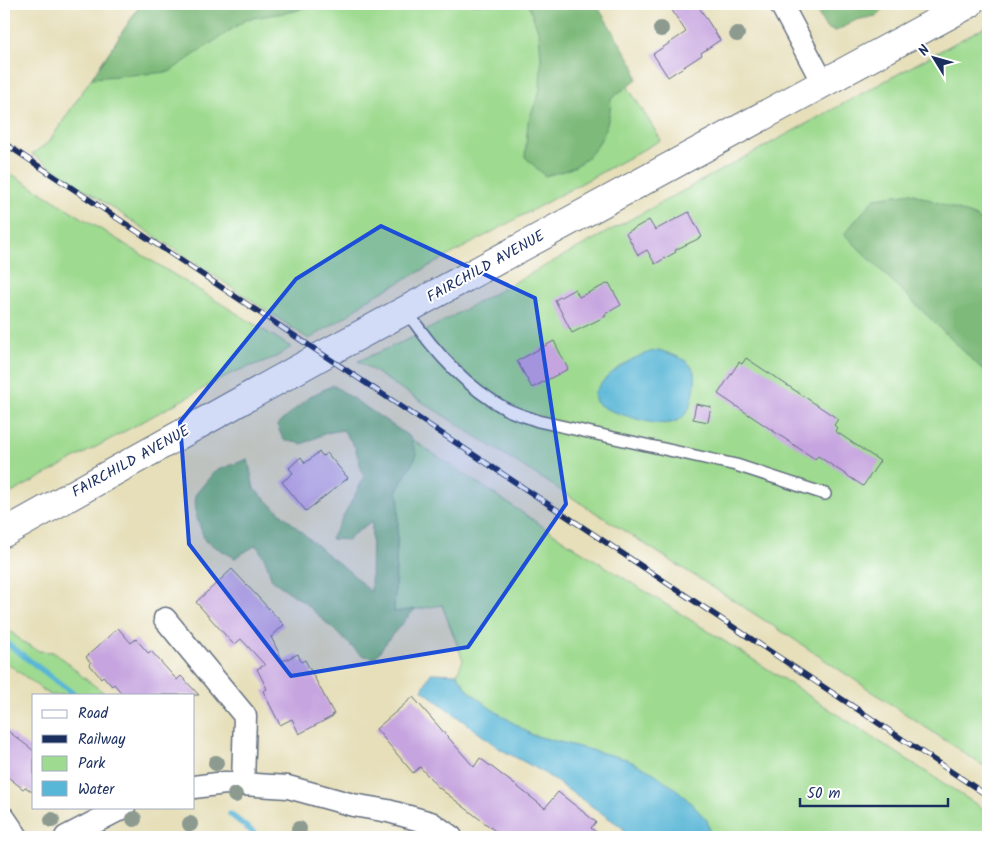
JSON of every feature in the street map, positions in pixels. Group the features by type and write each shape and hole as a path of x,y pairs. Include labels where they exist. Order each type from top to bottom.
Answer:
{"main road":[{"name":"FAIRCHILD AVENUE","path":"4,533 406,310 969,4"}],"street":[{"path":"781,4 823,83"},
{"path":"165,619 245,716 243,784"},
{"path":"195,787 225,783 288,787 353,805 388,811 431,823 451,837"},
{"path":"66,837 122,808"},
{"path":"4,818 17,837"}],"lane":[{"path":"406,310 420,331 450,367 483,395 507,409 538,421 736,464 825,494"}],"highlighted area":[{"path":"381,226 535,298 566,504 468,647 291,676 189,544 180,422 296,279"}],"green space":[{"path":"141,4 576,4 661,140 367,300 348,315 309,339 32,154 49,142"},
{"path":"141,4 311,4 296,11 247,19 169,72 92,78"},
{"path":"528,4 596,4 634,66 637,79 611,99 609,118 603,135 587,158 571,168 545,176 525,157 528,122 540,90 541,58 539,33"},
{"path":"813,4 888,4 876,16 856,20 836,31 826,28"},
{"path":"988,25 988,769 789,636 358,361 416,336"},
{"path":"5,170 291,347 276,357 232,373 4,497"},
{"path":"911,193 972,215 988,225 988,375 844,234 875,198"},
{"path":"333,385 410,437 417,455 396,492 399,497 394,612 415,609 391,636 375,658 361,655 305,603 272,580 265,559 256,545 235,558 205,541 196,515 195,495 215,471 248,459 254,489 371,592 372,521 351,536 349,540 331,539 364,478 355,447 343,430 326,433 302,444 283,439 277,425 309,397"},
{"path":"366,409 568,543 743,653 988,812 988,837 711,837 707,820 626,759 532,735 487,706 468,690 457,674 463,660 442,605 394,613 399,497 363,436"},
{"path":"4,626 23,642 39,651 53,652 106,694 49,694 4,661"}],"water":[{"path":"659,350 687,362 694,374 695,388 691,405 678,420 660,424 639,420 610,411 596,402 594,394 613,372 631,360"},
{"path":"431,673 457,674 468,690 487,706 532,735 626,759 654,773 680,792 707,820 711,837 625,837 623,828 541,771 500,749 422,690"}],"building":[{"path":"668,4 697,4 720,40 701,53 702,55 668,77 653,54 686,32"},
{"path":"689,212 702,237 675,250 676,252 655,264 647,250 638,255 626,233 649,220 655,230"},
{"path":"609,283 621,305 605,314 606,316 572,333 555,300 575,289 579,297"},
{"path":"554,341 568,369 532,388 517,361"},
{"path":"746,358 838,419 834,425 837,428 835,431 880,461 863,486 818,456 815,459 718,394 739,362 742,364"},
{"path":"696,404 711,407 708,422 693,419"},
{"path":"319,452 323,456 327,453 348,478 306,511 282,482 293,473 289,468 301,457 305,463"},
{"path":"232,569 284,625 271,637 283,661 298,654 301,662 305,660 334,714 332,714 333,716 299,734 292,719 280,725 263,691 267,689 257,669 265,665 241,639 234,645 196,602"},
{"path":"118,628 131,643 136,639 148,653 151,651 177,680 181,676 199,695 122,694 114,684 112,686 103,676 101,678 89,664 91,663 86,657"},
{"path":"413,697 474,767 480,758 545,808 558,792 596,822 591,828 602,837 503,837 438,787 420,767 413,773 376,729"},
{"path":"4,728 32,749 32,792 25,787 23,789 4,774"}],"waterway":[{"path":"4,641 74,694"},
{"path":"230,814 259,837"}],"railway":[{"path":"4,143 988,796"}]}
